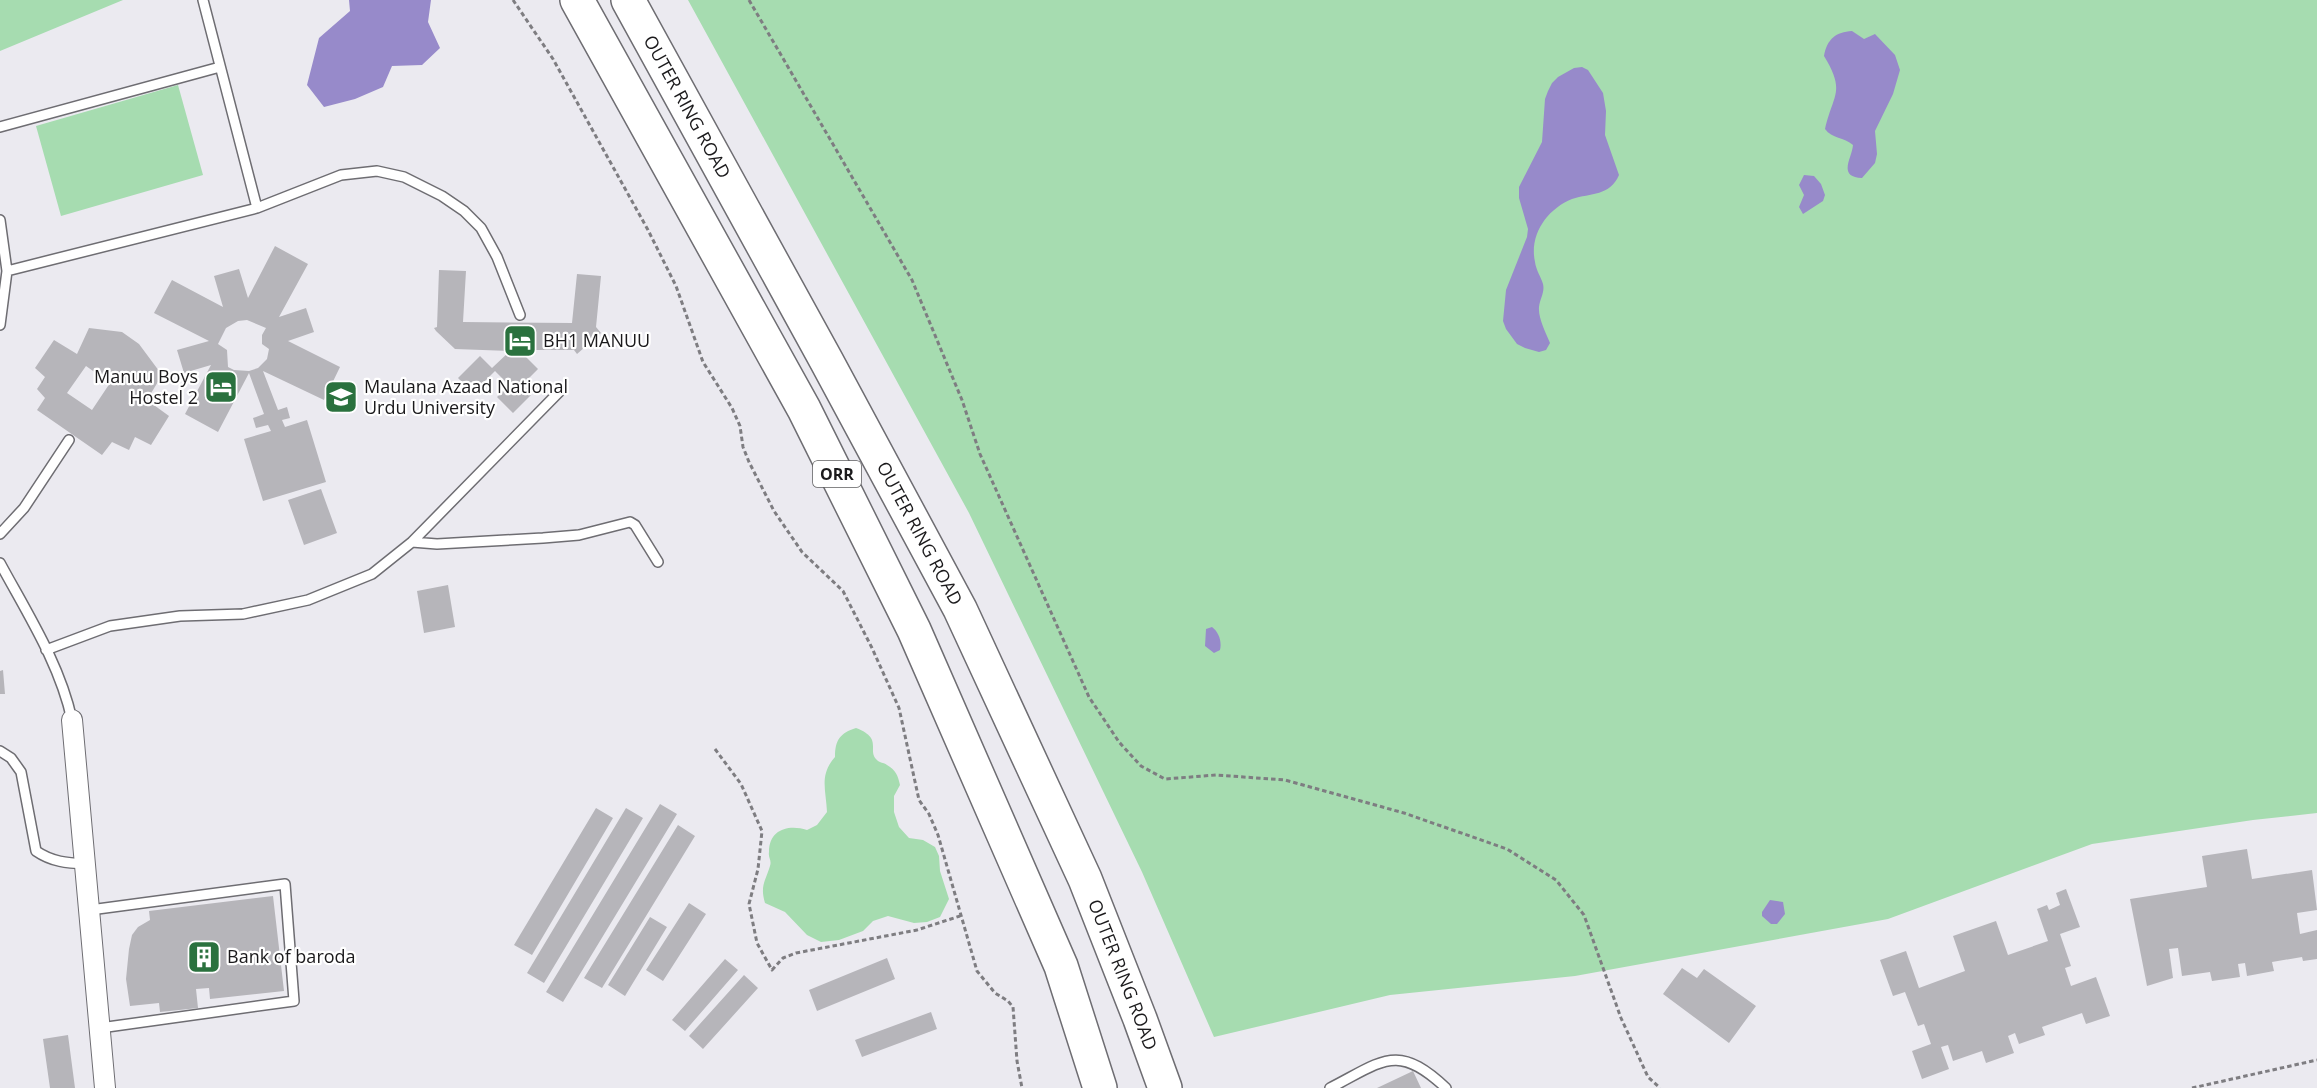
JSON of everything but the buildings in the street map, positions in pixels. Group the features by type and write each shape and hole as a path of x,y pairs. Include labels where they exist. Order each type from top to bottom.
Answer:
{"highway":[{"name":"ORR","path":"577,0 804,409 914,630 1061,966 1084,1041 1103,1084"},
{"name":"OUTER RING ROAD","path":"628,0 960,609 1085,879 1113,947 1165,1088"},
{"path":"1146,1034 1147,1088"}],"street":[{"path":"72,720 105,1088"}],"lane":[{"path":"203,0 257,208"},
{"path":"0,127 220,67"},
{"path":"7,271 257,208 341,175 376,171 404,177 442,196 464,211 481,228 497,257 520,315"},
{"path":"0,220 7,271 0,325"},
{"path":"46,650 110,626 180,616 243,614 308,600 372,574 412,542 559,392"},
{"path":"0,534 24,508 69,440"},
{"path":"412,542 437,544 579,535 630,522 635,525 658,562"},
{"path":"0,562 46,650 68,702 72,720"},
{"path":"0,752 11,758 21,772 36,851 57,862 86,864"},
{"path":"90,910 285,884 294,1001 100,1028"},
{"path":"1330,1088 1379,1063 1401,1059 1419,1065 1446,1088"}],"path":[{"path":"513,0 553,59 648,230 676,286 703,362 732,408 740,426 743,447 749,462 774,511 802,552 843,591 885,673 905,728 919,800 929,814 938,835 977,971 995,993 1014,1007 1017,1061 1022,1088"},
{"path":"749,0 912,280 962,400 980,454 1084,686 1119,741 1141,766 1165,779 1216,775 1285,780 1404,813 1507,849 1556,880 1584,915 1621,1018 1648,1077 1660,1088"},
{"path":"715,749 741,784 762,831 758,868 749,904 757,943 772,970 783,958 796,953 916,930 960,916"},
{"path":"2192,1088 2317,1060"}],"green space":[{"path":"0,0 123,0 0,51"},
{"path":"688,0 2317,0 2317,813 2253,820 2092,844 1888,919 1575,976 1390,995 1214,1037 1142,872 969,513"},
{"path":"178,85 203,175 61,216 36,126"},
{"path":"856,728 870,736 875,757 896,774 900,785 894,796 894,812 899,827 909,838 923,840 935,847 949,899 940,917 927,922 914,923 888,916 873,921 863,931 839,940 821,942 807,935 785,912 765,903 763,888 770,864 770,844 772,838 781,830 800,828 807,830 817,825 827,812 825,777 827,770 835,757 836,746 840,738 846,732"}],"shaded area":[{"path":"349,0 431,0 428,22 440,48 422,65 392,66 383,87 355,99 324,107 307,85 319,38 350,11"},
{"path":"1852,31 1864,39 1875,34 1895,55 1900,70 1893,94 1875,131 1877,154 1875,163 1862,178 1854,177 1848,171 1853,145 1831,135 1825,129 1836,86 1831,68 1824,56 1825,50 1837,35"},
{"path":"1582,67 1588,70 1603,93 1606,111 1605,135 1619,175 1611,187 1599,193 1563,203 1548,216 1537,233 1534,252 1543,287 1539,311 1550,343 1546,350 1539,352 1517,344 1503,321 1506,290 1528,229 1519,198 1519,187 1542,142 1545,99 1552,83 1574,68"},
{"path":"1804,175 1814,176 1821,184 1825,195 1823,201 1803,214 1799,207 1804,195 1799,185"},
{"path":"1212,627 1218,634 1221,644 1220,650 1214,653 1205,646 1206,629"},
{"path":"1770,900 1783,902 1785,914 1777,924 1771,924 1762,916"}],"place":[{"name":"BH1 MANUU","path":"520,341"},
{"name":"Manuu Boys Hostel 2","path":"221,387"},
{"name":"Maulana Azaad National Urdu University","path":"341,397"},
{"name":"Bank of baroda","path":"204,957"}]}
